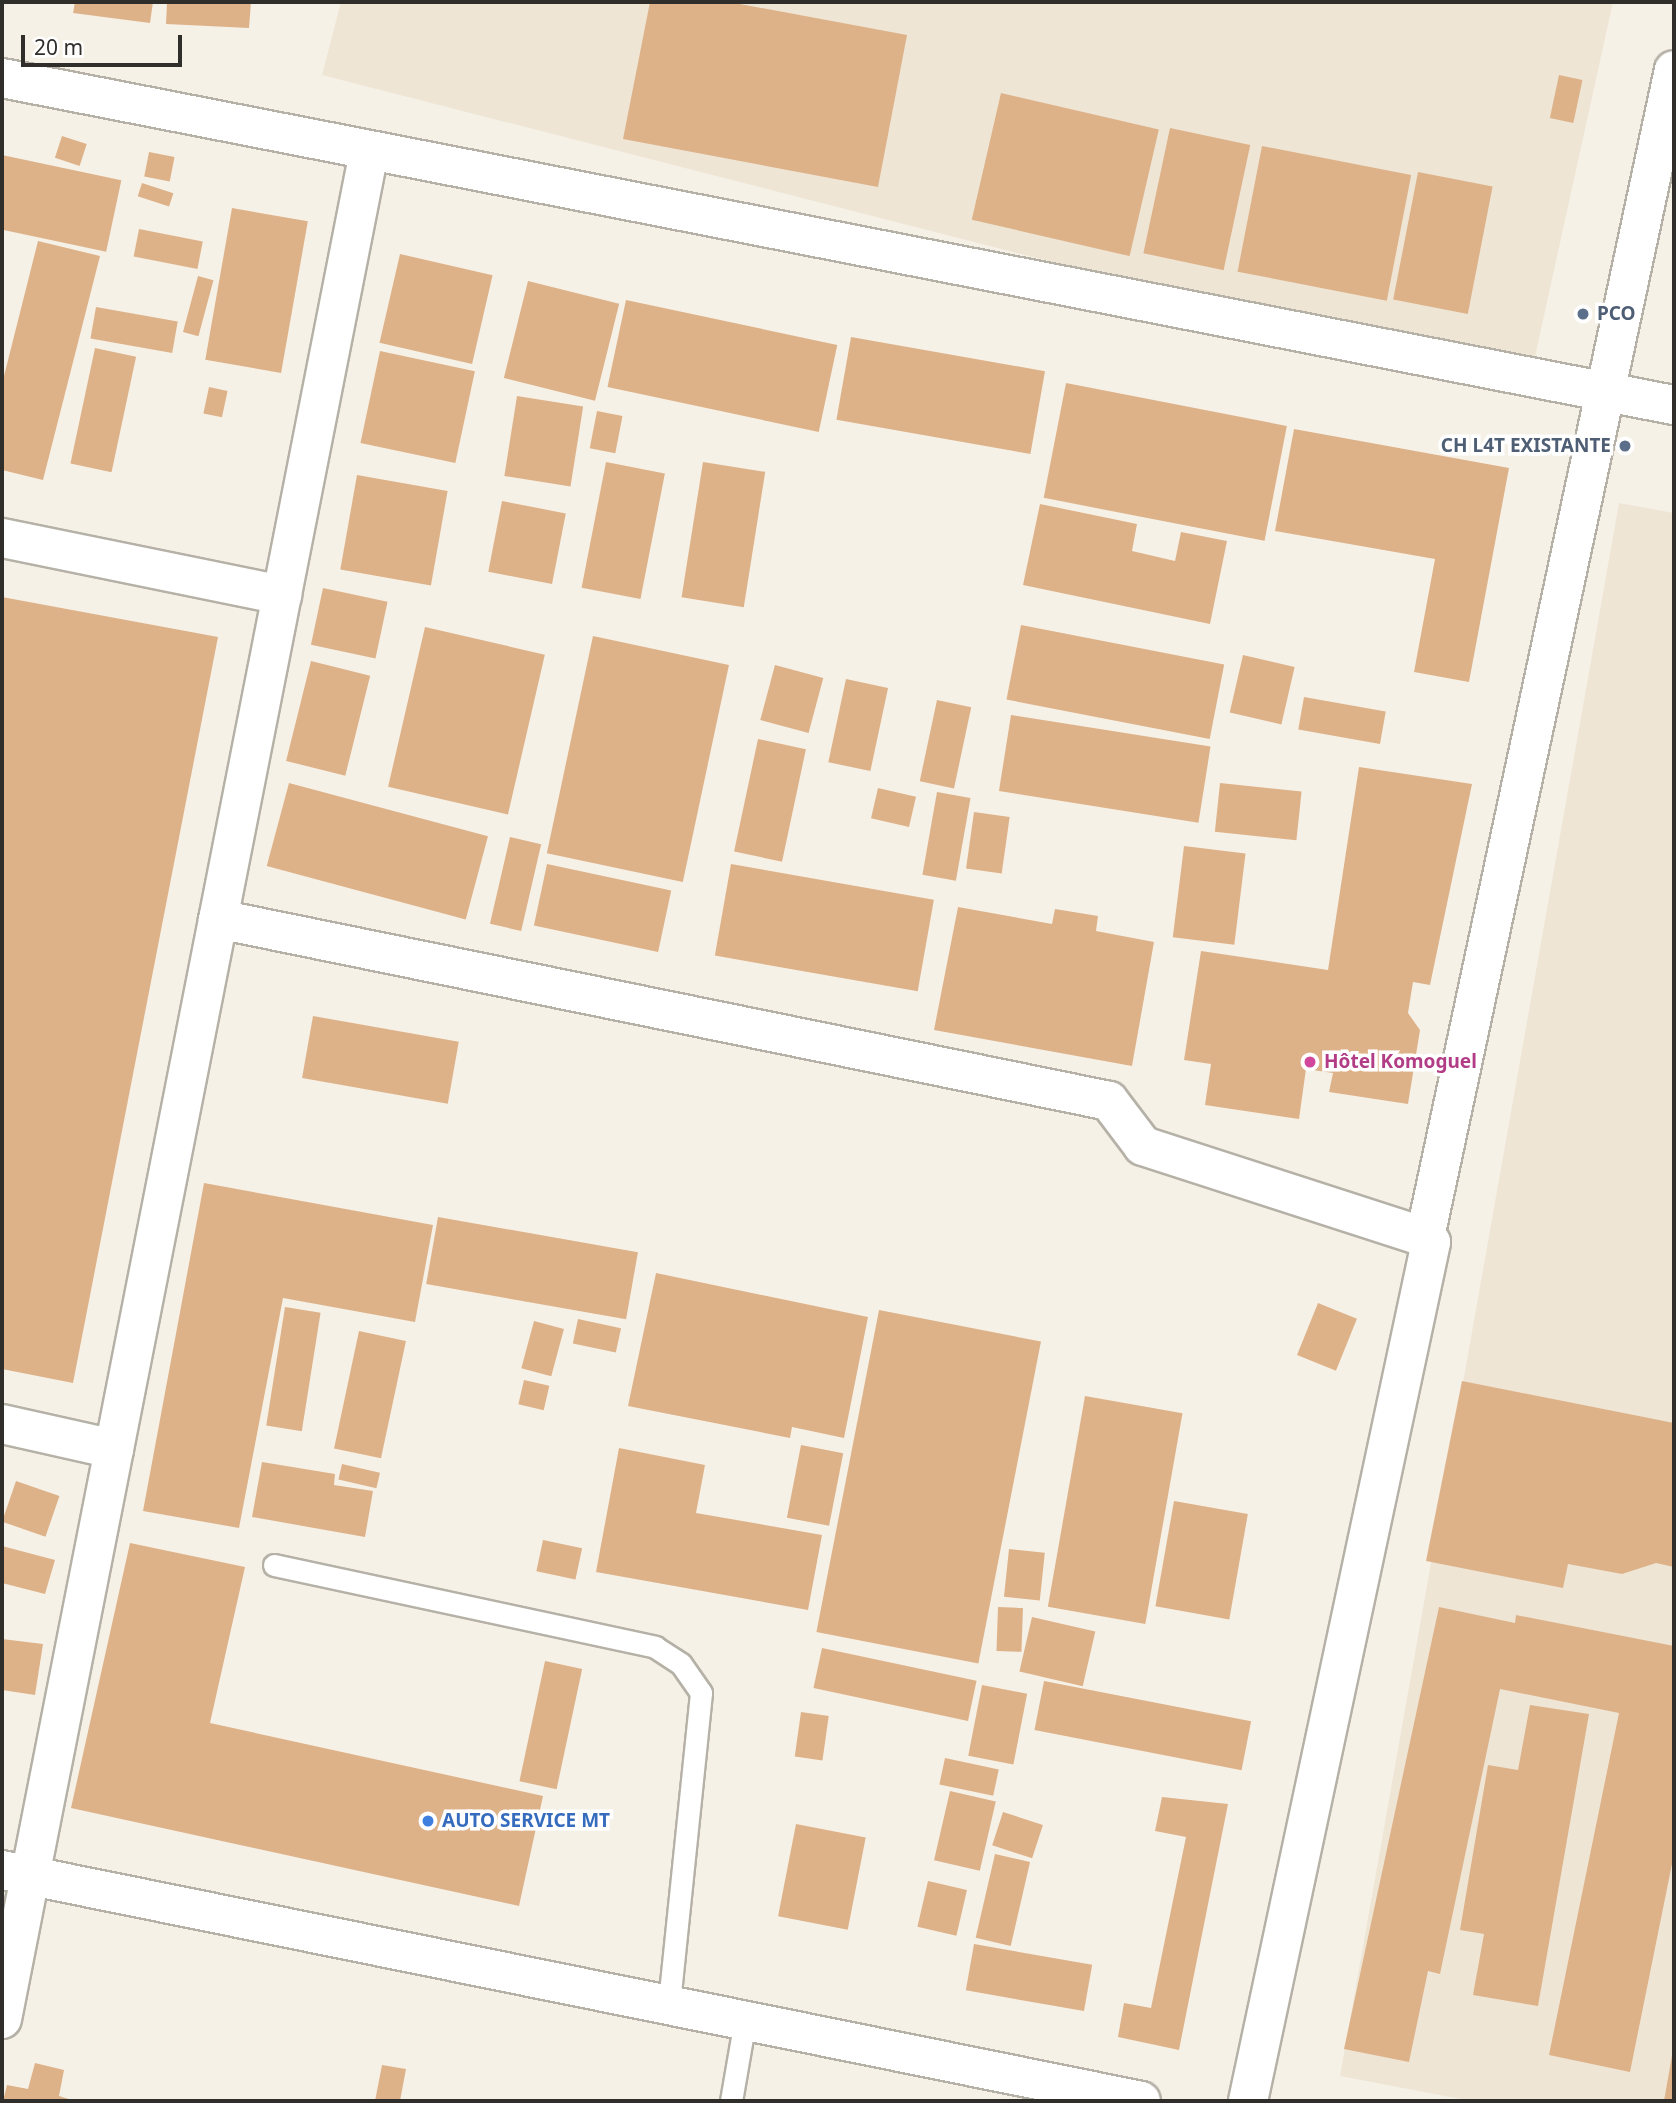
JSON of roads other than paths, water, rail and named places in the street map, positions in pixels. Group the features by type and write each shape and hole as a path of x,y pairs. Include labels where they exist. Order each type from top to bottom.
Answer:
{"street":[{"path":"1425,1237 1609,392 1674,70"},
{"path":"2,78 369,152 1674,405"},
{"path":"2,2019 16,1873 114,1449 369,152"},
{"path":"2,538 282,595"},
{"path":"218,919 1108,1101 1143,1146 1425,1237 1431,1242 1248,2101"},
{"path":"2,1424 114,1449"},
{"path":"16,1873 1142,2101"}],"lane":[{"path":"274,1564 655,1647 681,1664 701,1693 669,2004"},
{"path":"731,2101 746,2020"}],"place":[{"name":"PCO","path":"1583,314"},
{"name":"CH L4T EXISTANTE","path":"1625,446"},
{"name":"Hôtel Komoguel","path":"1310,1062"},
{"name":"AUTO SERVICE MT","path":"428,1821"}]}
